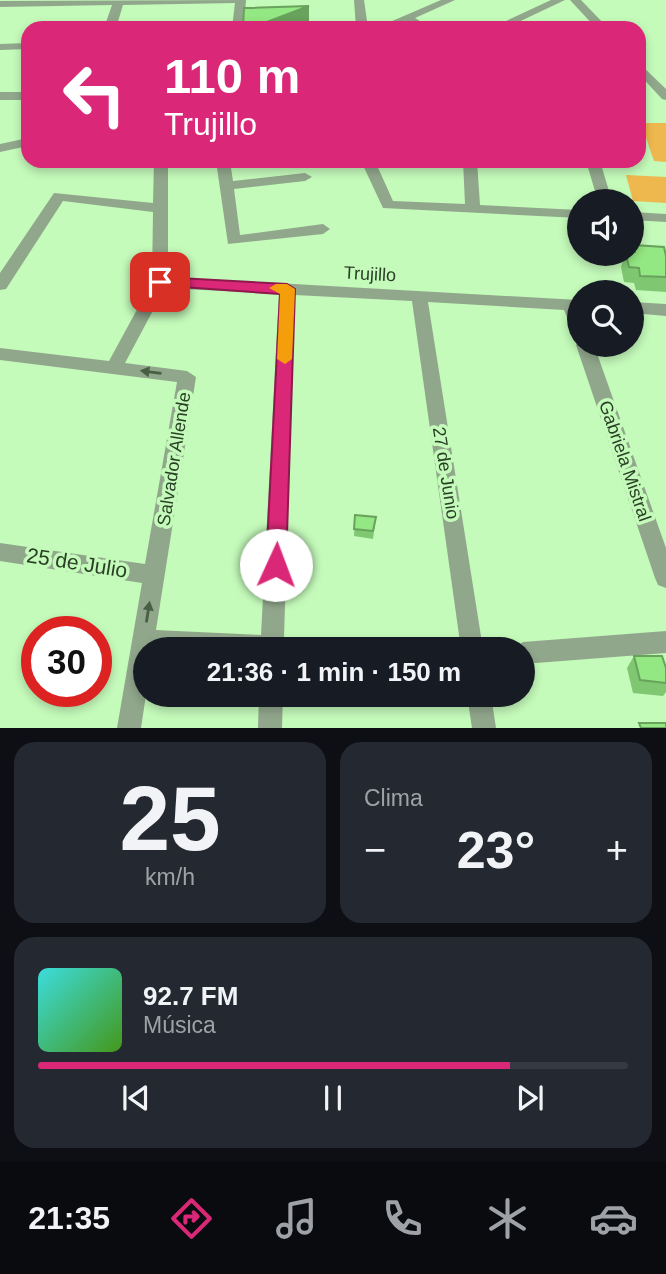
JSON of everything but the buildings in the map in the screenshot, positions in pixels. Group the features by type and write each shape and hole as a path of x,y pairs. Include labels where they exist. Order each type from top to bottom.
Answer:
{"street":[{"path":"0,4 240,0 238,21"},
{"path":"359,0 361,21"},
{"path":"398,21 450,0"},
{"path":"513,21 560,0"},
{"path":"575,0 595,21"},
{"path":"112,21 119,1"},
{"path":"405,18 411,21"},
{"path":"0,47 21,46"},
{"path":"646,74 666,96"},
{"path":"0,96 21,96"},
{"path":"0,148 21,144"},
{"path":"114,368 160,282 160,168"},
{"path":"224,168 233,241 323,229"},
{"path":"371,168 387,205 567,213"},
{"path":"470,168 473,209"},
{"path":"595,168 601,189"},
{"path":"226,186 305,177"},
{"path":"0,285 59,196 160,208"},
{"path":"644,217 666,218"},
{"name":"Trujillo","path":"160,282 567,305"},
{"path":"272,637 287,289"},
{"name":"27 de Junio","path":"419,296 470,637"},
{"path":"644,309 666,310"},
{"name":"Salvador Allende","path":"0,354 187,377 145,637"},
{"name":"Gabriela Mistral","path":"589,357 666,578"},
{"name":"25 de Julio","path":"0,552 155,575"},
{"path":"535,652 666,642"},
{"name":"Salvador Allende","path":"129,728 133,705"},
{"path":"270,728 271,707"},
{"path":"481,707 484,728"}],"shaded area":[{"path":"646,123 666,123 666,162 654,161 646,138"},
{"path":"626,175 666,177 666,203 644,202 644,189 630,189"}],"slow traffic":[{"path":"276,288 287,289 285,359"}],"route":[{"path":"160,282 287,289 276,565"}]}
